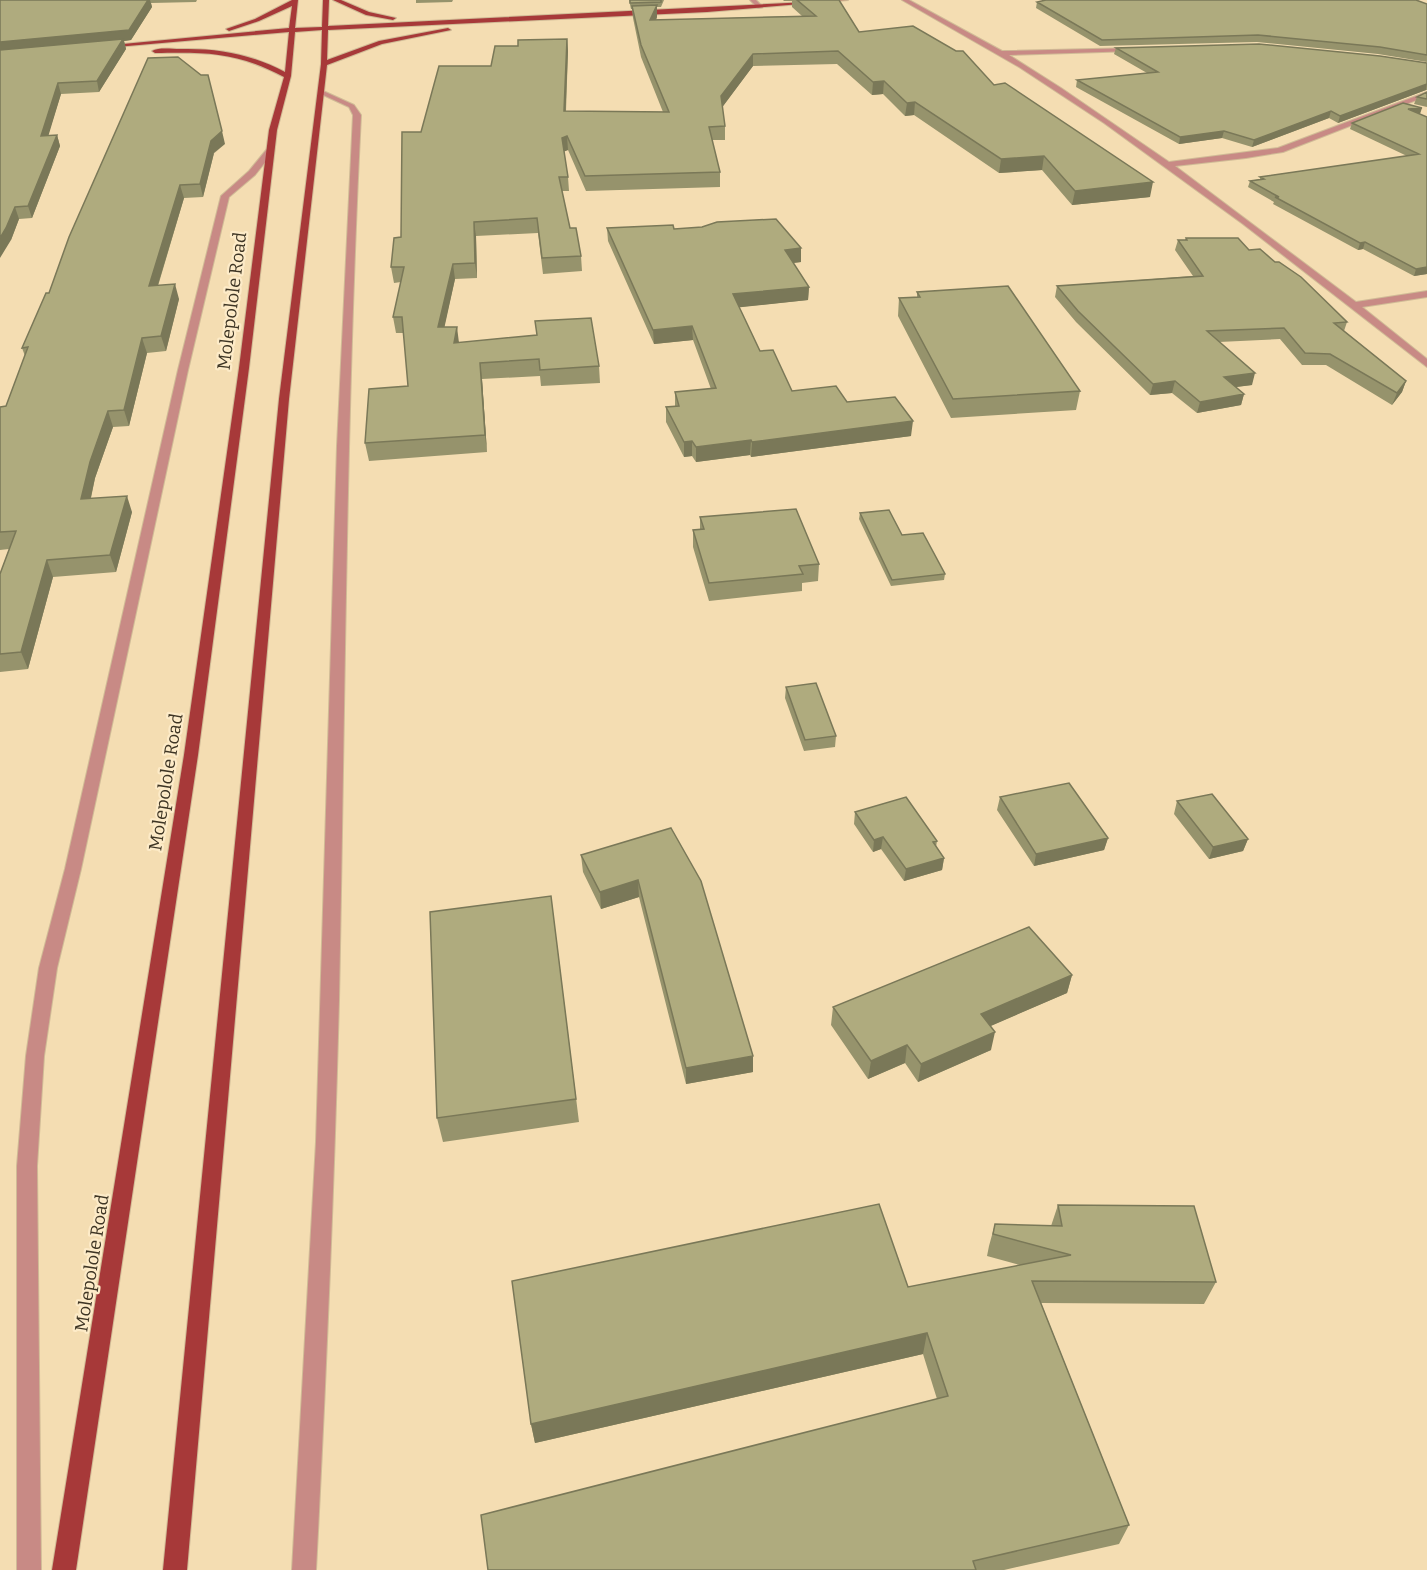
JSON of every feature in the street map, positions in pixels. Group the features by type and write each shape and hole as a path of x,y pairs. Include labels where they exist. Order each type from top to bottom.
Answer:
{"main road":[{"path":"175,1570 284,399 324,64 326,0"},
{"path":"336,0 368,14 381,16 472,20"},
{"path":"92,47 291,30 707,10 845,0"},
{"path":"161,41 240,26 295,1"},
{"name":"Molepolole Road","path":"64,1570 191,755 244,368 270,151 273,130 288,76 295,1"},
{"path":"281,39 652,16 707,10"},
{"path":"324,64 381,42 460,28"},
{"path":"105,54 222,44"},
{"path":"150,51 205,50 233,53 260,61 288,76"}],"street":[{"path":"753,0 760,7"},
{"path":"905,0 1058,88 1168,164 1355,305 1427,364"},
{"path":"1000,53 1139,49"},
{"path":"304,1570 318,1313 330,1002 348,270 357,115 352,106 321,92"},
{"path":"1168,164 1280,150 1427,94"},
{"path":"1403,105 1419,109"},
{"path":"29,1570 27,1166 35,1056 48,968 73,869 183,370 225,196 252,173 270,151"},
{"path":"1355,305 1427,294"}],"building":[{"path":"0,0 148,0 129,30 0,42"},
{"path":"630,0 661,0 661,2 630,3"},
{"path":"797,0 839,0 859,32 913,26 956,51 963,51 994,85 1005,83 1153,182 1075,191 1044,156 1001,159 915,102 907,103 884,81 873,82 838,51 753,54 721,96 725,126 709,127 720,172 585,176 567,136 562,138 568,177 559,177 570,228 576,228 581,256 542,258 537,218 474,222 475,263 453,264 438,327 457,327 454,343 537,335 535,321 591,318 599,366 540,370 539,359 480,363 485,435 365,443 369,389 408,386 402,317 393,317 404,267 391,267 394,238 401,237 402,132 421,132 439,66 491,66 495,46 518,46 518,40 567,39 564,111 669,112 641,45 632,6 657,5 650,20 816,16"},
{"path":"1046,0 1416,0 1427,4 1427,55 1380,47 1258,35 1102,40 1037,2"},
{"path":"123,39 97,81 58,83 41,136 57,135 28,206 15,207 0,238 0,50"},
{"path":"1259,44 1427,63 1427,84 1340,116 1331,111 1254,140 1224,131 1180,137 1077,80 1158,72 1116,48"},
{"path":"178,57 201,75 208,75 222,131 211,141 200,184 180,185 149,286 175,284 161,336 142,338 124,410 108,411 90,462 81,499 127,496 110,555 47,560 21,652 0,654 0,574 16,531 0,532 0,407 6,406 28,347 22,348 46,293 49,293 69,237 148,58"},
{"path":"1427,92 1427,99 1417,97"},
{"path":"1403,103 1422,108 1408,109 1427,117 1427,267 1416,269 1365,242 1360,243 1250,181 1264,179 1260,177 1419,154 1352,123"},
{"path":"776,219 801,248 785,250 809,287 733,294 760,351 773,350 792,391 836,386 847,402 895,397 913,421 752,442 751,440 696,447 692,441 684,442 666,407 679,406 675,392 716,388 692,326 653,330 607,228 673,225 674,229 702,227 717,222"},
{"path":"1186,238 1238,238 1249,250 1260,249 1275,262 1279,262 1301,277 1347,322 1334,323 1406,381 1397,393 1330,354 1305,353 1284,328 1207,331 1255,373 1224,377 1244,394 1200,402 1175,381 1153,384 1078,311 1057,286 1203,276 1178,240 1187,240"},
{"path":"1008,286 1080,391 953,399 899,298 920,297 917,292"},
{"path":"796,509 819,564 799,566 803,574 709,583 693,530 704,529 700,517"},
{"path":"889,510 902,535 923,533 945,574 892,580 860,513"},
{"path":"816,683 836,736 805,740 786,687"},
{"path":"1069,783 1108,838 1036,854 1000,797"},
{"path":"1212,794 1248,839 1213,847 1177,801"},
{"path":"906,797 937,841 933,842 944,858 906,869 883,837 874,840 855,812"},
{"path":"671,828 701,881 753,1056 686,1068 638,880 600,892 581,855"},
{"path":"551,896 576,1099 437,1118 430,912"},
{"path":"1029,927 1072,975 981,1014 995,1032 921,1064 907,1045 871,1061 833,1007"},
{"path":"879,1204 908,1287 1071,1255 993,1234 995,1224 1062,1226 1058,1205 1194,1206 1216,1282 1032,1281 1129,1525 973,1561 976,1570 488,1570 481,1515 948,1396 927,1333 531,1424 512,1281"}]}
